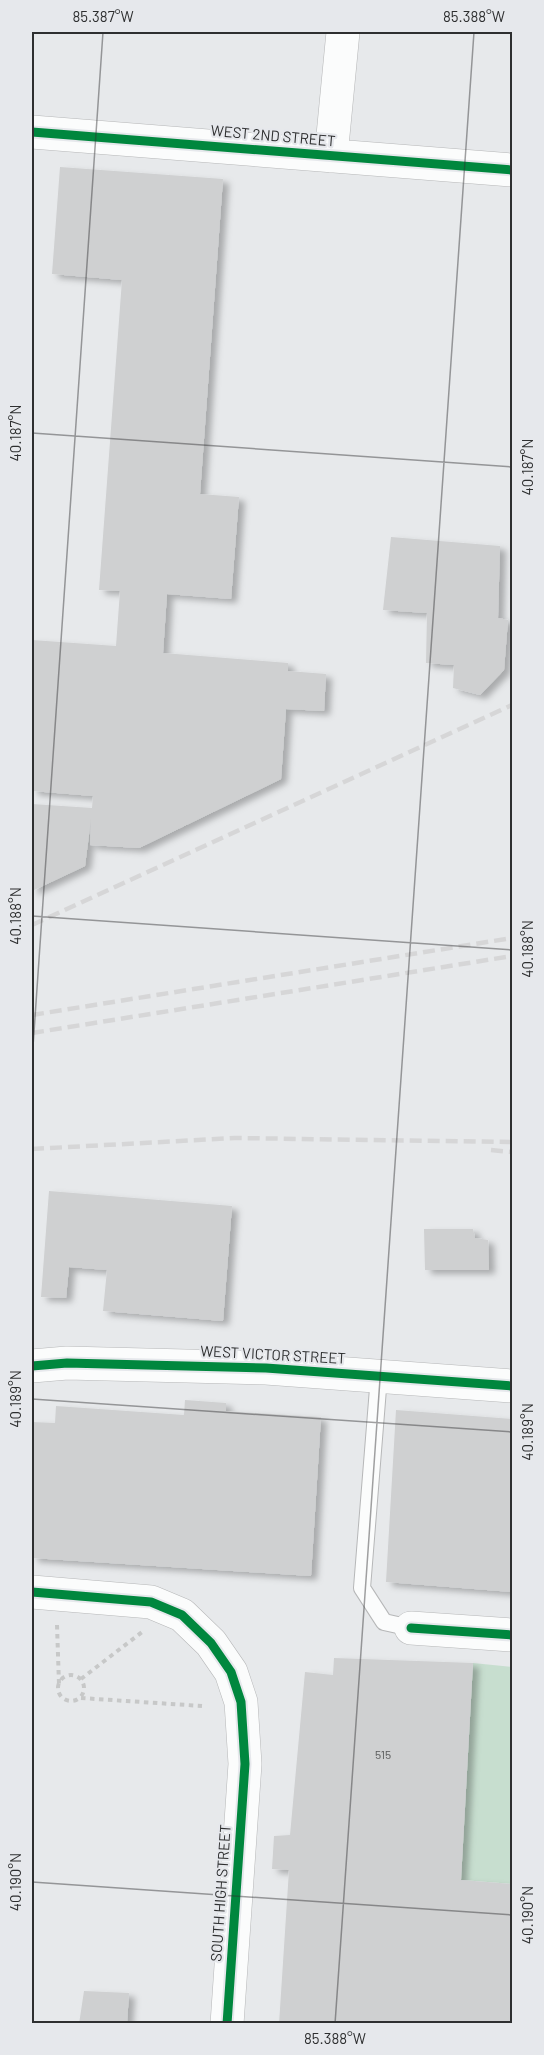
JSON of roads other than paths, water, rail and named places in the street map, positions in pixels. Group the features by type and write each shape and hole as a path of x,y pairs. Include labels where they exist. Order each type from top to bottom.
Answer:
{"street":[{"path":"331,156 344,32"},
{"name":"WEST 2ND STREET","path":"32,132 513,170"},
{"name":"WEST VICTOR STREET","path":"32,1366 67,1363 266,1368 513,1386"},
{"name":"SOUTH HIGH STREET","path":"32,1592 151,1602 182,1615 212,1643 231,1672 241,1702 245,1764 227,2024"},
{"path":"411,1628 513,1635"}],"lane":[{"path":"379,1376 362,1588 384,1622 411,1628"}],"railway":[{"path":"32,925 512,705"},
{"path":"32,1015 512,938"},
{"path":"32,1033 512,956"},
{"path":"32,1149 235,1138 512,1142"},
{"path":"491,1150 512,1152"}]}
